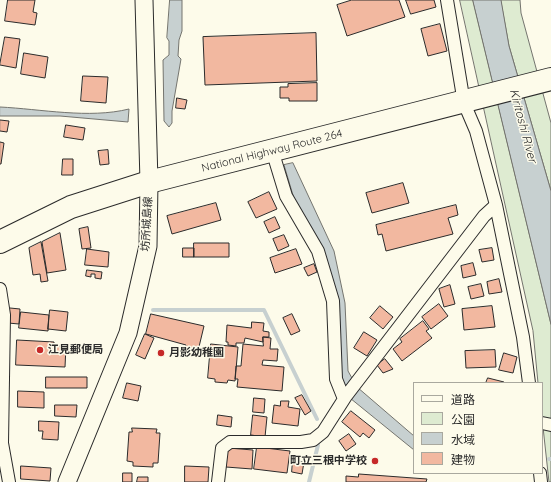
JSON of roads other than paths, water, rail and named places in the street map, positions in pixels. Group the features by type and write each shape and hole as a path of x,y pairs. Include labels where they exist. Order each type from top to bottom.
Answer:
{"highway":[{"name":"National Highway Route 264","path":"0,242 71,207 149,182 551,79"}],"main road":[{"name":"坊所城島線","path":"67,482 128,333 148,246 149,182 144,0"}],"street":[{"path":"447,0 469,101 496,205 523,337 529,382"},
{"path":"272,150 286,196 318,251 333,302 336,379 345,398"},
{"path":"218,482 224,445 230,442 302,442 313,440 323,432 359,379 484,216 496,205"},
{"path":"0,289 4,315 2,333 2,443 9,482"}],"water":[{"path":"170,0 182,0 182,31 179,40 178,56 181,59 172,111 172,123 169,127 164,121 163,60 169,55 169,41 167,38"},
{"name":"Kiritoshi River","path":"473,0 501,0 509,46 551,191 551,324"},
{"path":"0,107 81,113 114,112 129,109 128,122 60,116 0,116"},
{"path":"293,163 334,251 345,303 348,371 357,387 413,435 413,449 345,394 340,383 336,301 295,202 284,165"}],"waterway":[{"path":"153,310 264,310 317,419"},
{"path":"309,482 318,445"}],"place":[{"name":"江見郵便局","path":"40,350"},
{"name":"月影幼稚園","path":"161,353"},
{"name":"町立三根中学校","path":"375,461"}]}
